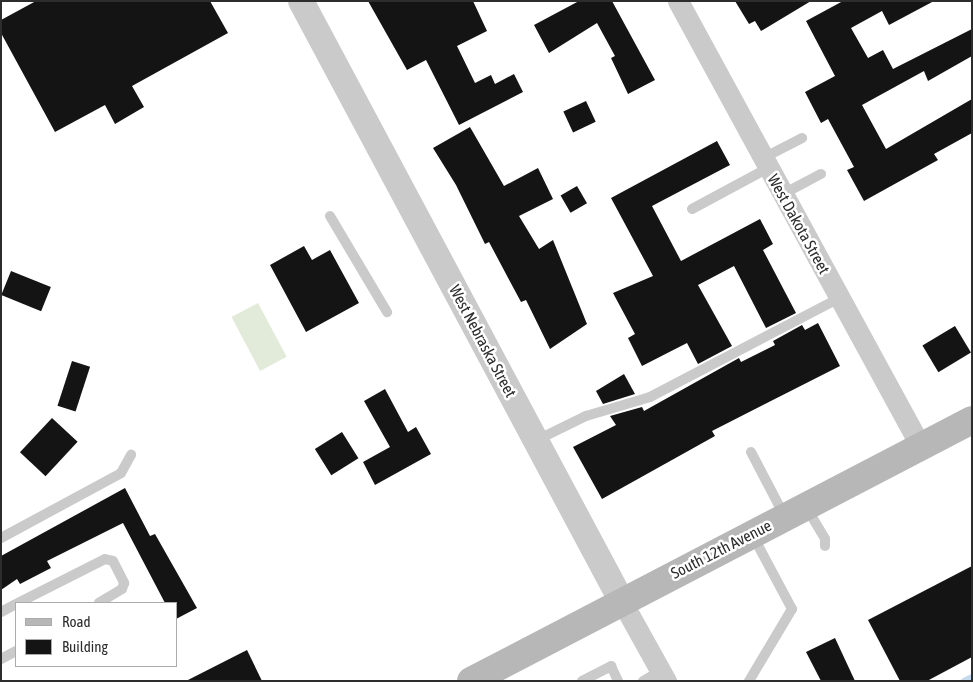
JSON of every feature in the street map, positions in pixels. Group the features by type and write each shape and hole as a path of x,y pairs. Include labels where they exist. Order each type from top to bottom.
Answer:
{"main road":[{"name":"South 12th Avenue","path":"470,681 621,600 972,420"}],"street":[{"name":"West Nebraska Street","path":"301,1 621,600 656,678"},
{"name":"West Dakota Street","path":"678,1 921,447"}],"lane":[{"path":"692,209 802,138"},
{"path":"783,194 821,174"},
{"path":"330,216 388,312"},
{"path":"536,440 586,416 650,397 839,298"},
{"path":"751,452 795,512 825,539 825,546"},
{"path":"1,538 121,473 131,455"},
{"path":"749,681 792,609 752,533"},
{"path":"21,602 105,559 113,562 124,583 122,589 101,602"},
{"path":"1,612 15,605"},
{"path":"1,660 15,652"},
{"path":"582,681 610,666 618,681"}],"green space":[{"path":"258,303 287,357 260,371 232,317"}],"building":[{"path":"36,1 210,1 228,33 132,86 144,107 115,124 105,105 55,132 1,33 1,20"},
{"path":"368,1 473,1 487,31 457,46 475,83 491,75 495,84 514,74 523,92 459,125 426,60 407,70"},
{"path":"579,1 612,1 655,80 628,94 611,58 615,56 597,23 549,53 534,25"},
{"path":"735,1 811,1 761,31 755,21 749,24"},
{"path":"843,1 934,1 889,25 882,11 851,28 868,58 883,50 893,69 972,29 972,56 928,81 924,71 862,105 886,149 972,99 972,133 934,154 938,160 864,201 847,170 854,167 828,119 821,123 805,92 835,76 806,21"},
{"path":"586,101 596,122 573,132 563,112"},
{"path":"470,127 504,186 538,168 553,199 519,216 539,249 553,240 587,324 550,349 526,300 521,302 489,242 485,244 456,185 433,148"},
{"path":"717,141 730,165 652,206 681,261 760,219 773,244 763,250 796,313 766,328 734,266 698,285 732,346 698,364 687,343 642,366 628,338 635,334 613,293 653,276 611,198"},
{"path":"577,186 587,203 571,213 561,196"},
{"path":"304,246 312,260 330,250 359,303 306,332 270,265"},
{"path":"11,271 51,287 41,311 1,295"},
{"path":"818,323 840,366 712,431 715,436 602,499 573,447 616,425 610,416 642,407 644,411 739,358 741,362 775,345 773,341 802,325 805,330"},
{"path":"955,326 971,353 938,372 922,346"},
{"path":"72,361 90,367 76,412 57,406"},
{"path":"624,374 635,394 603,404 596,391"},
{"path":"385,389 408,432 416,427 431,454 375,485 363,462 390,447 364,401"},
{"path":"52,418 78,442 46,476 20,452"},
{"path":"342,432 358,458 331,475 315,449"},
{"path":"125,488 150,536 155,534 197,608 178,618 178,602 164,602 123,523 47,561 51,568 20,584 17,579 1,590 1,556"},
{"path":"972,566 972,657 927,681 900,681 868,620"},
{"path":"835,638 855,681 821,681 806,652"},
{"path":"247,650 262,681 186,681"}],"waterway":[{"path":"964,681 972,677"}]}
